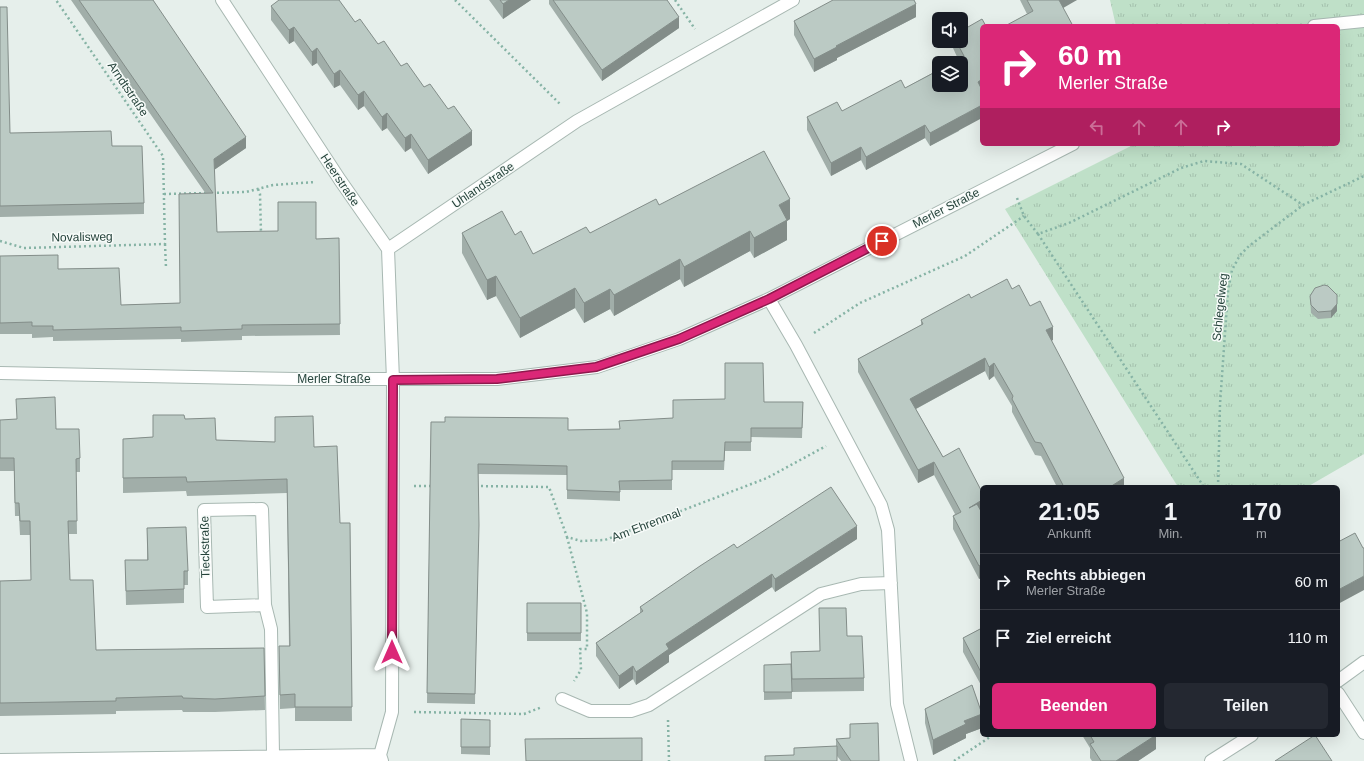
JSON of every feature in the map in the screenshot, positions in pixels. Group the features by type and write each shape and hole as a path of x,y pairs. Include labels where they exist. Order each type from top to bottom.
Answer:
{"street":[{"name":"Heerstraße","path":"222,0 340,180 388,249"},
{"name":"Uhlandstraße","path":"388,249 577,121 793,0"},
{"path":"1334,24 1364,21"},
{"name":"Merler Straße","path":"0,373 393,380 497,379 596,367 679,339 769,299 1009,175 1069,146"},
{"path":"0,760 273,755 381,758 392,712 394,486 393,380 388,249"},
{"path":"769,299 796,345 881,505 888,530 897,704 911,761"},
{"name":"Tieckstraße","path":"265,605 207,607 204,510 262,509 265,605 271,628 273,755"},
{"path":"562,699 590,711 631,711 649,705 821,594 861,584 891,583"},
{"path":"1340,680 1364,662"},
{"path":"1340,696 1364,733"},
{"path":"1211,761 1249,737"}],"path":[{"name":"Arndtstraße","path":"56,0 163,156 164,194"},
{"path":"455,0 577,121"},
{"path":"675,0 707,48"},
{"path":"1038,234 1069,223 1181,168 1204,161 1241,164 1303,205"},
{"path":"1009,175 1024,216 1038,234 1203,485"},
{"name":"Schlegelweg","path":"1218,485 1220,404 1228,291 1232,270 1240,255 1249,246 1303,205 1364,176"},
{"path":"166,268 164,194 246,192 273,185 340,180"},
{"path":"258,188 260,194 261,238"},
{"path":"796,345 860,303 965,256 1024,216"},
{"name":"Novalisweg","path":"0,241 24,248 165,244"},
{"name":"Am Ehrenmal","path":"567,537 581,541 605,540 767,478 845,436"},
{"path":"394,486 439,486"},
{"path":"392,712 524,714 562,699 581,670 580,650 587,649 587,613 567,537 549,487 470,486"},
{"path":"667,694 669,761"},
{"path":"954,761 990,737"}],"green space":[{"path":"1110,0 1364,0 1364,454 1310,485 1177,485 1005,209 1131,146 1340,146 1340,24 1116,24"}],"building":[{"path":"79,0 153,0 246,137 214,159 217,232 278,231 278,202 316,202 316,239 339,238 340,324 242,325 242,329 181,331 181,327 53,330 53,326 32,326 32,322 0,323 0,256 58,255 58,269 119,268 121,305 180,303 179,194 213,193"},
{"path":"279,0 339,0 355,22 360,19 378,44 384,41 401,66 407,63 424,87 430,84 448,109 454,106 472,131 428,160 411,134 405,138 387,113 382,117 364,91 358,95 340,70 334,74 317,48 312,52 294,27 289,30 271,6"},
{"path":"500,0 509,0 503,4"},
{"path":"553,0 667,0 679,17 602,70"},
{"path":"833,0 914,0 916,4 814,59 794,21"},
{"path":"1027,0 1059,0 1072,24 1009,24 1033,11"},
{"path":"0,7 7,7 10,133 111,131 112,146 142,146 144,203 0,206"},
{"path":"982,19 985,24 980,24 980,80 978,82 980,86 980,106 930,133 925,125 866,157 861,147 831,163 807,117 837,102 842,111 901,80 905,88 932,74 932,92 968,92 968,56 964,56 960,48 968,48 968,27"},
{"path":"764,151 790,199 779,205 787,220 754,238 750,231 684,267 680,259 614,295 610,289 584,303 575,288 520,318 496,276 487,280 462,233 502,211 515,235 521,231 533,254 586,227 590,233 656,199 659,205"},
{"path":"1007,279 1012,289 1019,285 1030,306 1040,301 1053,327 1046,330 1124,478 1113,485 1063,485 1041,443 1035,442 1012,399 1013,396 994,363 989,367 985,358 910,399 943,457 959,448 980,488 980,501 969,508 977,504 980,509 979,566 953,516 961,512 934,462 918,470 858,359 923,324 921,320 969,294 971,298"},
{"path":"1324,285 1328,286 1337,295 1337,304 1331,311 1318,312 1311,305 1310,296 1315,288"},
{"path":"725,363 763,363 764,402 803,402 802,428 751,428 751,442 725,442 724,461 672,461 672,480 619,481 620,492 567,490 567,466 478,464 479,525 475,694 427,693 431,422 445,422 445,417 568,418 568,430 620,429 619,421 673,418 673,400 725,399"},
{"path":"55,397 56,429 79,429 80,458 76,459 77,521 68,521 70,580 93,580 96,650 264,648 265,696 215,699 183,698 182,696 116,698 116,701 0,703 0,581 31,580 30,521 20,521 19,503 15,503 14,458 0,458 0,420 17,419 16,399"},
{"path":"153,415 184,415 185,419 215,418 216,440 275,442 275,417 313,416 314,447 337,446 340,523 350,523 352,707 295,707 295,694 280,695 279,646 290,646 287,479 187,482 186,477 123,478 123,439 153,437"},
{"path":"831,487 857,526 775,579 772,574 666,644 669,649 636,672 633,666 619,676 596,643 643,611 640,607 700,566 734,544 737,548"},
{"path":"186,527 188,571 184,571 184,589 126,591 125,560 148,560 147,528"},
{"path":"1355,533 1364,548 1364,576 1340,589 1340,541"},
{"path":"527,603 581,603 581,633 527,633"},
{"path":"819,608 846,608 847,636 862,636 864,678 792,679 791,652 820,651"},
{"path":"980,629 980,670 963,638"},
{"path":"791,664 792,692 764,692 764,665"},
{"path":"972,685 980,708 980,715 964,721 966,724 933,740 925,709"},
{"path":"461,719 490,720 490,747 461,747"},
{"path":"878,723 879,761 851,761 836,739 850,738 850,724"},
{"path":"1091,737 1153,737 1116,761 1101,761 1090,744 1094,742"},
{"path":"1312,737 1316,737 1332,761 1275,761"},
{"path":"642,738 642,761 526,761 525,739"},
{"path":"837,746 837,761 765,761 765,756 794,755 794,748"}],"route":[{"path":"392,652 394,486 393,380 497,379 596,367 679,339 769,299 882,241"}]}
